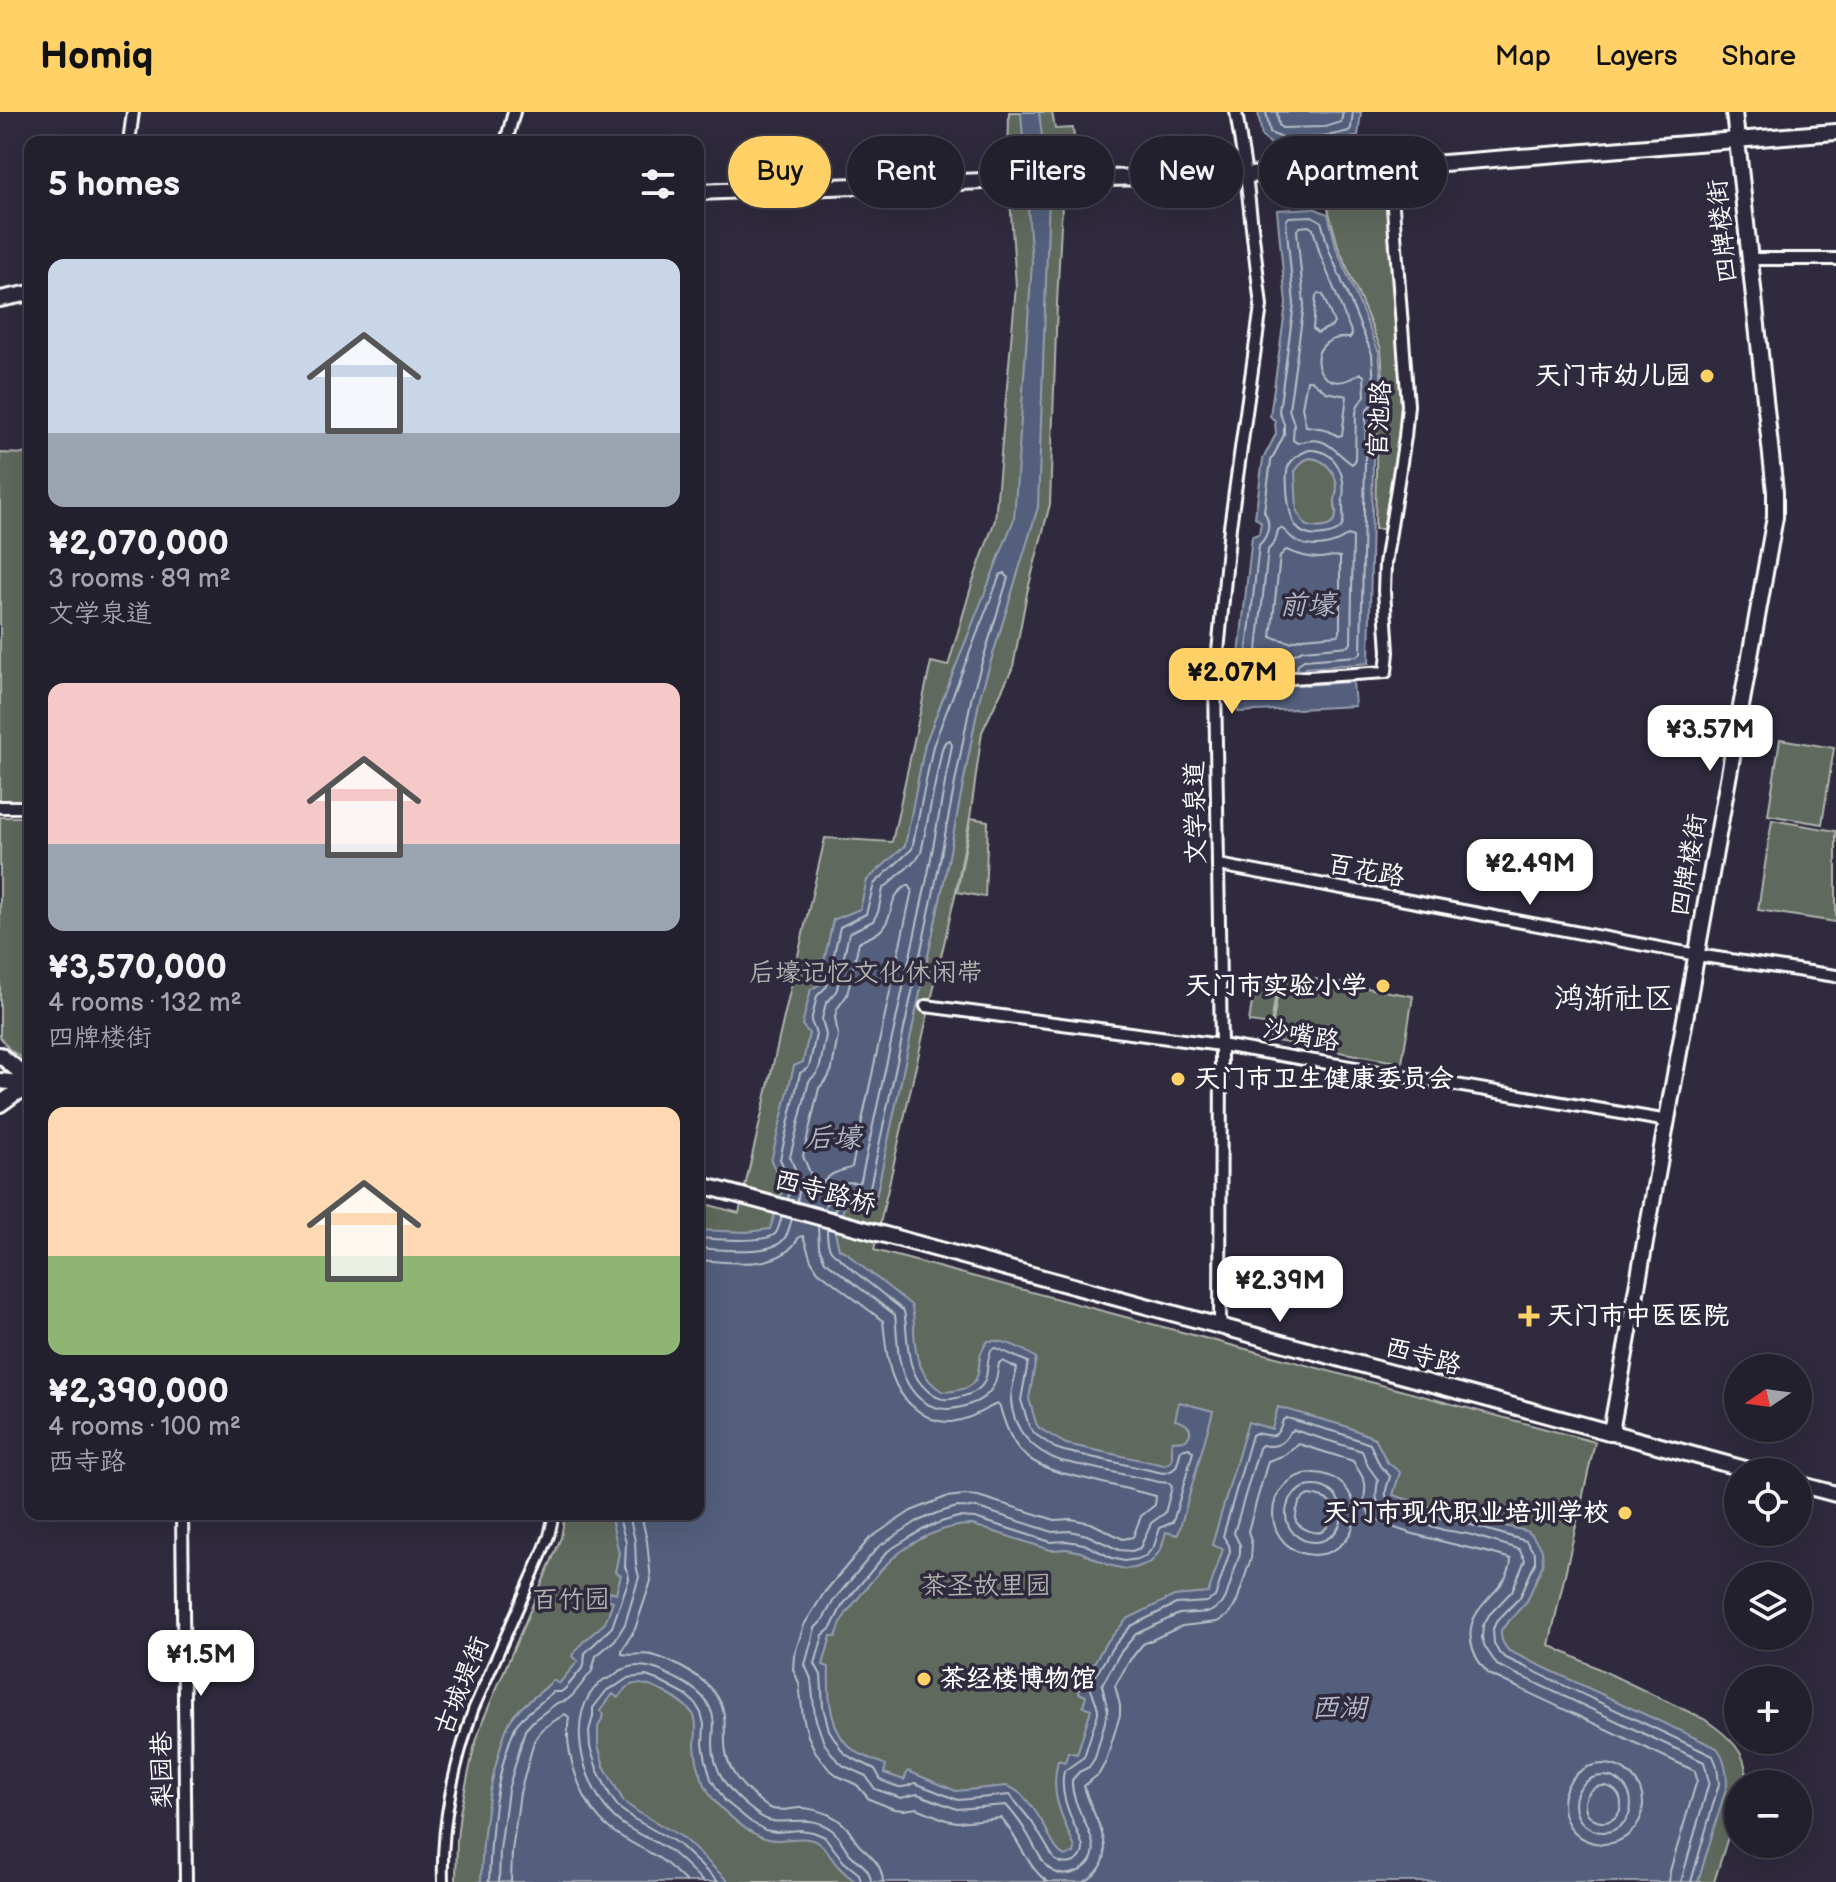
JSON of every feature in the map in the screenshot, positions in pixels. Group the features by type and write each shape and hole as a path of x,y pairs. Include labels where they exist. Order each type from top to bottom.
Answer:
{"street":[{"path":"130,136 133,112"},
{"path":"508,136 514,112"},
{"name":"文学泉道","path":"1220,1326 1221,1045 1215,683 1230,527 1261,306 1236,112"},
{"name":"四牌楼街","path":"1611,1432 1775,517 1775,492 1734,112"},
{"path":"1447,163 1836,132"},
{"path":"704,192 1259,174"},
{"name":"官池路","path":"1215,683 1386,672 1385,564 1408,405 1393,208"},
{"path":"1750,259 1836,259"},
{"path":"0,299 24,294"},
{"path":"0,807 24,807"},
{"name":"百花路","path":"1219,865 1697,955 1836,976"},
{"name":"沙嘴路","path":"926,1006 1221,1045 1668,1121"},
{"path":"0,1055 24,1078"},
{"path":"0,1081 24,1083"},
{"path":"0,1104 24,1088"},
{"name":"西寺路桥","path":"704,1186 940,1249"},
{"name":"西寺路","path":"940,1249 1724,1463"},
{"path":"1812,1488 1836,1494"},
{"name":"梨园巷","path":"182,1520 186,1882"},
{"name":"古城堤街","path":"443,1882 445,1822 452,1779 465,1733 541,1556 553,1520"}],"green space":[{"name":"茶圣故里园","path":"1009,112 1052,112 1055,129 1073,128 1074,136 1009,136"},
{"name":"茶圣故里园","path":"1011,208 1062,208 1050,504 1027,593 1013,667 982,732 956,891 874,1250 1595,1442 1549,1645 1704,1719 1724,1734 1724,1754 1741,1754 1746,1770 1724,1770 1724,1850 1714,1882 456,1882 460,1813 474,1748 483,1720 554,1555 564,1520 704,1520 704,1204 739,1213 825,838 892,842 931,662 948,666 995,520 1016,286"},
{"path":"1328,208 1389,208 1404,409 1383,529 1375,529 1377,413 1385,408 1381,349 1338,246"},
{"path":"0,453 24,454 24,802 0,802"},
{"path":"1309,458 1324,463 1336,480 1336,519 1325,527 1308,526 1302,521 1296,506 1295,471"},
{"path":"1780,739 1834,748 1822,824 1768,815"},
{"path":"0,817 24,817 24,1059 10,1050 0,1037"},
{"path":"971,818 988,821 985,897 957,892"},
{"path":"1772,820 1836,831 1836,922 1758,910"},
{"path":"1281,973 1413,996 1402,1063 1270,1040"},
{"path":"1255,982 1277,986 1271,1025 1249,1022"}],"water":[{"name":"西湖","path":"1021,112 1039,112 1042,136 1023,136"},
{"path":"1258,112 1361,112 1358,136 1262,136"},
{"name":"西湖","path":"1028,208 1049,208 1038,507 980,697 945,877 874,1206 847,1200 835,1232 839,1249 911,1305 920,1366 929,1380 943,1392 970,1386 978,1374 982,1349 988,1341 1007,1343 1036,1358 1029,1399 1039,1428 1066,1444 1164,1465 1172,1460 1172,1441 1186,1440 1190,1433 1186,1424 1175,1420 1179,1402 1213,1411 1178,1535 1166,1532 1161,1549 1151,1562 1125,1569 1081,1552 1051,1550 973,1525 930,1534 893,1558 848,1611 836,1637 831,1636 823,1665 829,1667 830,1699 838,1731 851,1748 886,1765 884,1773 904,1780 908,1771 956,1791 1013,1788 1035,1810 1059,1851 1065,1856 1074,1853 1075,1848 1058,1805 1055,1784 1058,1760 1065,1762 1068,1752 1077,1754 1091,1709 1083,1706 1086,1696 1079,1693 1081,1685 1105,1644 1127,1619 1174,1596 1208,1593 1223,1549 1212,1545 1248,1422 1272,1429 1278,1407 1375,1438 1387,1462 1400,1472 1393,1495 1532,1535 1542,1550 1543,1564 1527,1601 1501,1630 1507,1649 1717,1748 1722,1756 1726,1770 1724,1795 1698,1882 856,1882 819,1843 761,1837 726,1812 710,1794 699,1770 696,1727 690,1710 666,1693 638,1684 627,1687 618,1698 613,1694 600,1711 604,1715 598,1727 598,1745 604,1766 624,1802 682,1837 729,1882 481,1882 488,1801 507,1726 521,1708 553,1680 559,1684 578,1661 572,1656 605,1623 613,1601 608,1599 610,1591 616,1593 621,1575 615,1572 619,1553 611,1520 704,1520 704,1230 746,1232 770,1229 784,1185 771,1161 794,1066 803,1062 809,1033 802,1025 811,989 819,985 833,920 860,909 867,880 905,846 925,744 1014,519 1032,263"},
{"name":"前壕","path":"1313,208 1328,214 1336,247 1379,352 1384,408 1374,413 1369,663 1305,668 1306,685 1353,682 1355,706 1238,712 1236,689 1277,686 1277,669 1237,673 1252,536 1259,534 1261,522 1255,517 1263,459 1276,434 1275,421 1270,416 1286,304 1277,210","holes":["1309,458 1320,461 1335,477 1336,513 1335,520 1328,526 1314,527 1305,525 1297,511 1295,471"]}],"place":[{"name":"天门市幼儿园","path":"1707,376"},
{"name":"天门市实验小学","path":"1383,986"},
{"name":"天门市卫生健康委员会","path":"1178,1079"},
{"name":"天门市中医医院","path":"1529,1316"},
{"name":"天门市现代职业培训学校","path":"1625,1513"},
{"name":"茶经楼博物馆","path":"924,1679"}],"district":[{"name":"鸿渐社区","path":"1614,999"}],"park label":[{"name":"后壕记忆文化休闲带","path":"866,973"},
{"name":"百竹园","path":"571,1600"}],"water label":[{"name":"后壕","path":"833,1138"}]}
